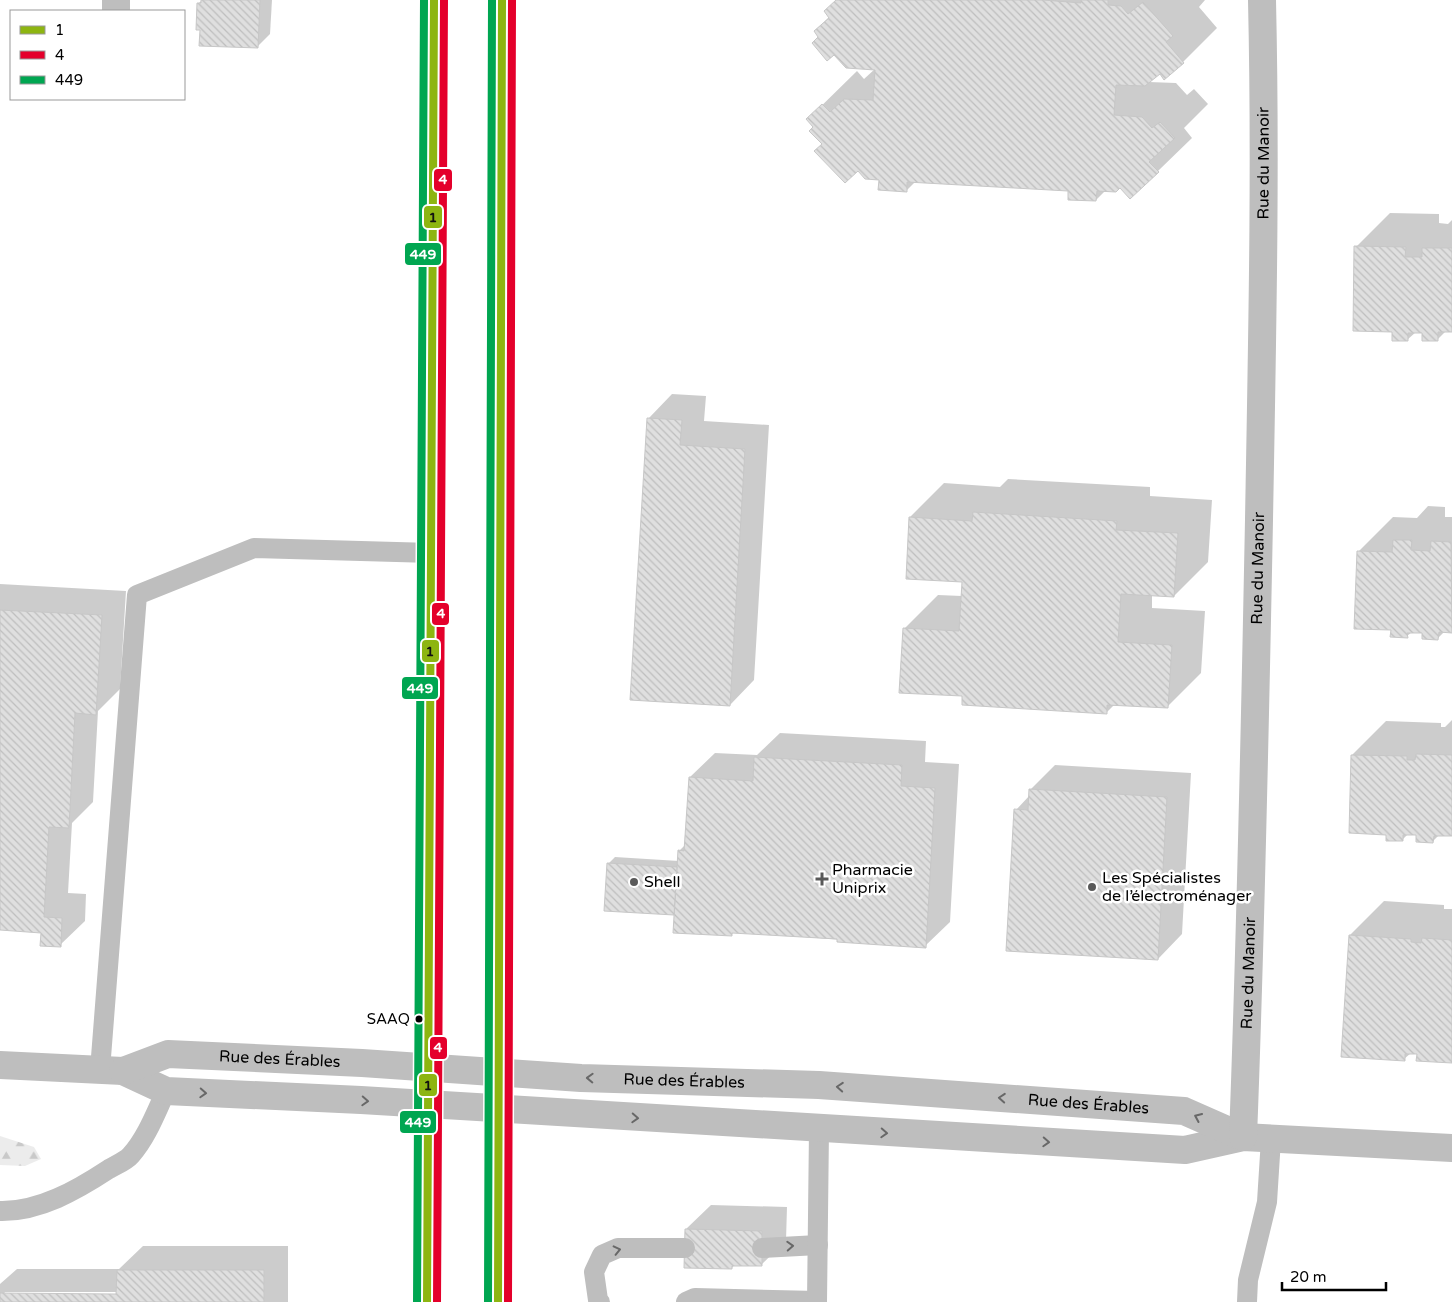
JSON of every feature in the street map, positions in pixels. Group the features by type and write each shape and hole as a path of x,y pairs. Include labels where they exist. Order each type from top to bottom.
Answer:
{"main road":[{"path":"427,1302 430,1068 434,0"},
{"path":"498,1302 502,0"}],"street":[{"name":"Rue du Manoir","path":"1242,1137 1255,732 1266,148 1262,0"},
{"name":"Rue des Érables","path":"112,1070 168,1054 581,1078 819,1085 1184,1111 1242,1137"},
{"name":"Rue des Érables","path":"0,1064 112,1070 166,1091 819,1129 1185,1150 1242,1137 1452,1148"}],"lane":[{"path":"112,1070 137,595 254,548 432,553"},
{"path":"0,1211 16,1212 42,1204 75,1190 131,1156 147,1131 166,1091"},
{"path":"692,1301 818,1302 819,1129"},
{"path":"1247,1302 1248,1280 1267,1202 1271,1138"},
{"path":"762,1248 818,1245"},
{"path":"600,1302 598,1300 594,1272 602,1254 618,1248 685,1248"}],"green space":[{"path":"0,1136 34,1147 41,1159 25,1166 0,1165"}],"building":[{"path":"201,0 260,0 258,48 199,46 200,30 196,30 197,3 201,3"},
{"path":"836,0 1043,0 1081,3 1081,0 1108,0 1108,5 1121,6 1128,14 1143,2 1173,36 1166,42 1184,63 1164,80 1160,74 1145,86 1116,85 1114,115 1142,117 1152,128 1160,122 1175,138 1149,162 1159,172 1130,199 1120,188 1116,192 1097,191 1096,201 1068,200 1068,191 907,182 907,192 878,190 879,180 865,179 858,171 845,183 814,151 822,144 809,131 813,127 806,119 822,104 830,112 844,99 873,100 875,70 846,68 834,55 827,61 812,43 818,37 814,31 829,18 824,11"},
{"path":"1354,246 1406,247 1405,257 1422,257 1422,248 1452,248 1452,332 1438,332 1438,341 1422,341 1422,333 1408,333 1408,341 1392,341 1392,332 1353,331"},
{"path":"647,418 682,420 680,445 745,449 730,706 630,700"},
{"path":"973,512 1117,521 1116,530 1178,533 1174,597 1121,594 1118,642 1172,645 1168,708 1107,705 1107,714 962,705 962,696 899,693 903,628 959,631 962,582 906,579 909,517 972,521"},
{"path":"1393,540 1412,540 1411,550 1430,551 1431,541 1451,542 1452,633 1439,632 1438,640 1422,639 1422,633 1407,633 1408,638 1390,637 1391,630 1354,629 1357,551 1392,552"},
{"path":"0,610 102,615 96,715 75,713 69,828 49,827 44,917 62,918 61,947 40,946 41,933 0,930"},
{"path":"1416,754 1452,755 1452,836 1434,836 1433,843 1416,842 1416,835 1403,835 1403,841 1386,841 1386,835 1349,833 1351,755 1407,756 1407,760 1415,760"},
{"path":"754,757 902,765 901,786 935,788 926,948 837,942 837,939 732,933 732,936 673,933 678,850 684,851 689,777 753,781"},
{"path":"1029,789 1167,797 1158,960 1006,951 1014,809 1028,810"},
{"path":"607,863 677,867 674,915 604,911"},
{"path":"1349,935 1411,939 1411,942 1421,943 1422,938 1452,940 1452,1063 1416,1061 1417,1054 1405,1054 1405,1061 1341,1057"},
{"path":"685,1229 762,1231 762,1266 732,1266 732,1269 684,1268"},
{"path":"117,1270 264,1270 264,1302 0,1302 0,1293 116,1294"}],"transit line":[{"name":"449","path":"417,1302 424,0"},
{"name":"1","path":"427,1302 434,0"},
{"name":"4","path":"437,1302 444,0"},
{"name":"449","path":"488,1302 492,0"},
{"name":"1","path":"498,1302 502,0"},
{"name":"4","path":"508,1302 512,0"}],"place":[{"name":"Pharmacie Uniprix","path":"822,879"},
{"name":"Shell","path":"634,882"},
{"name":"Les Spécialistes de l’électroménager","path":"1092,887"},
{"name":"SAAQ","path":"419,1019"}]}
